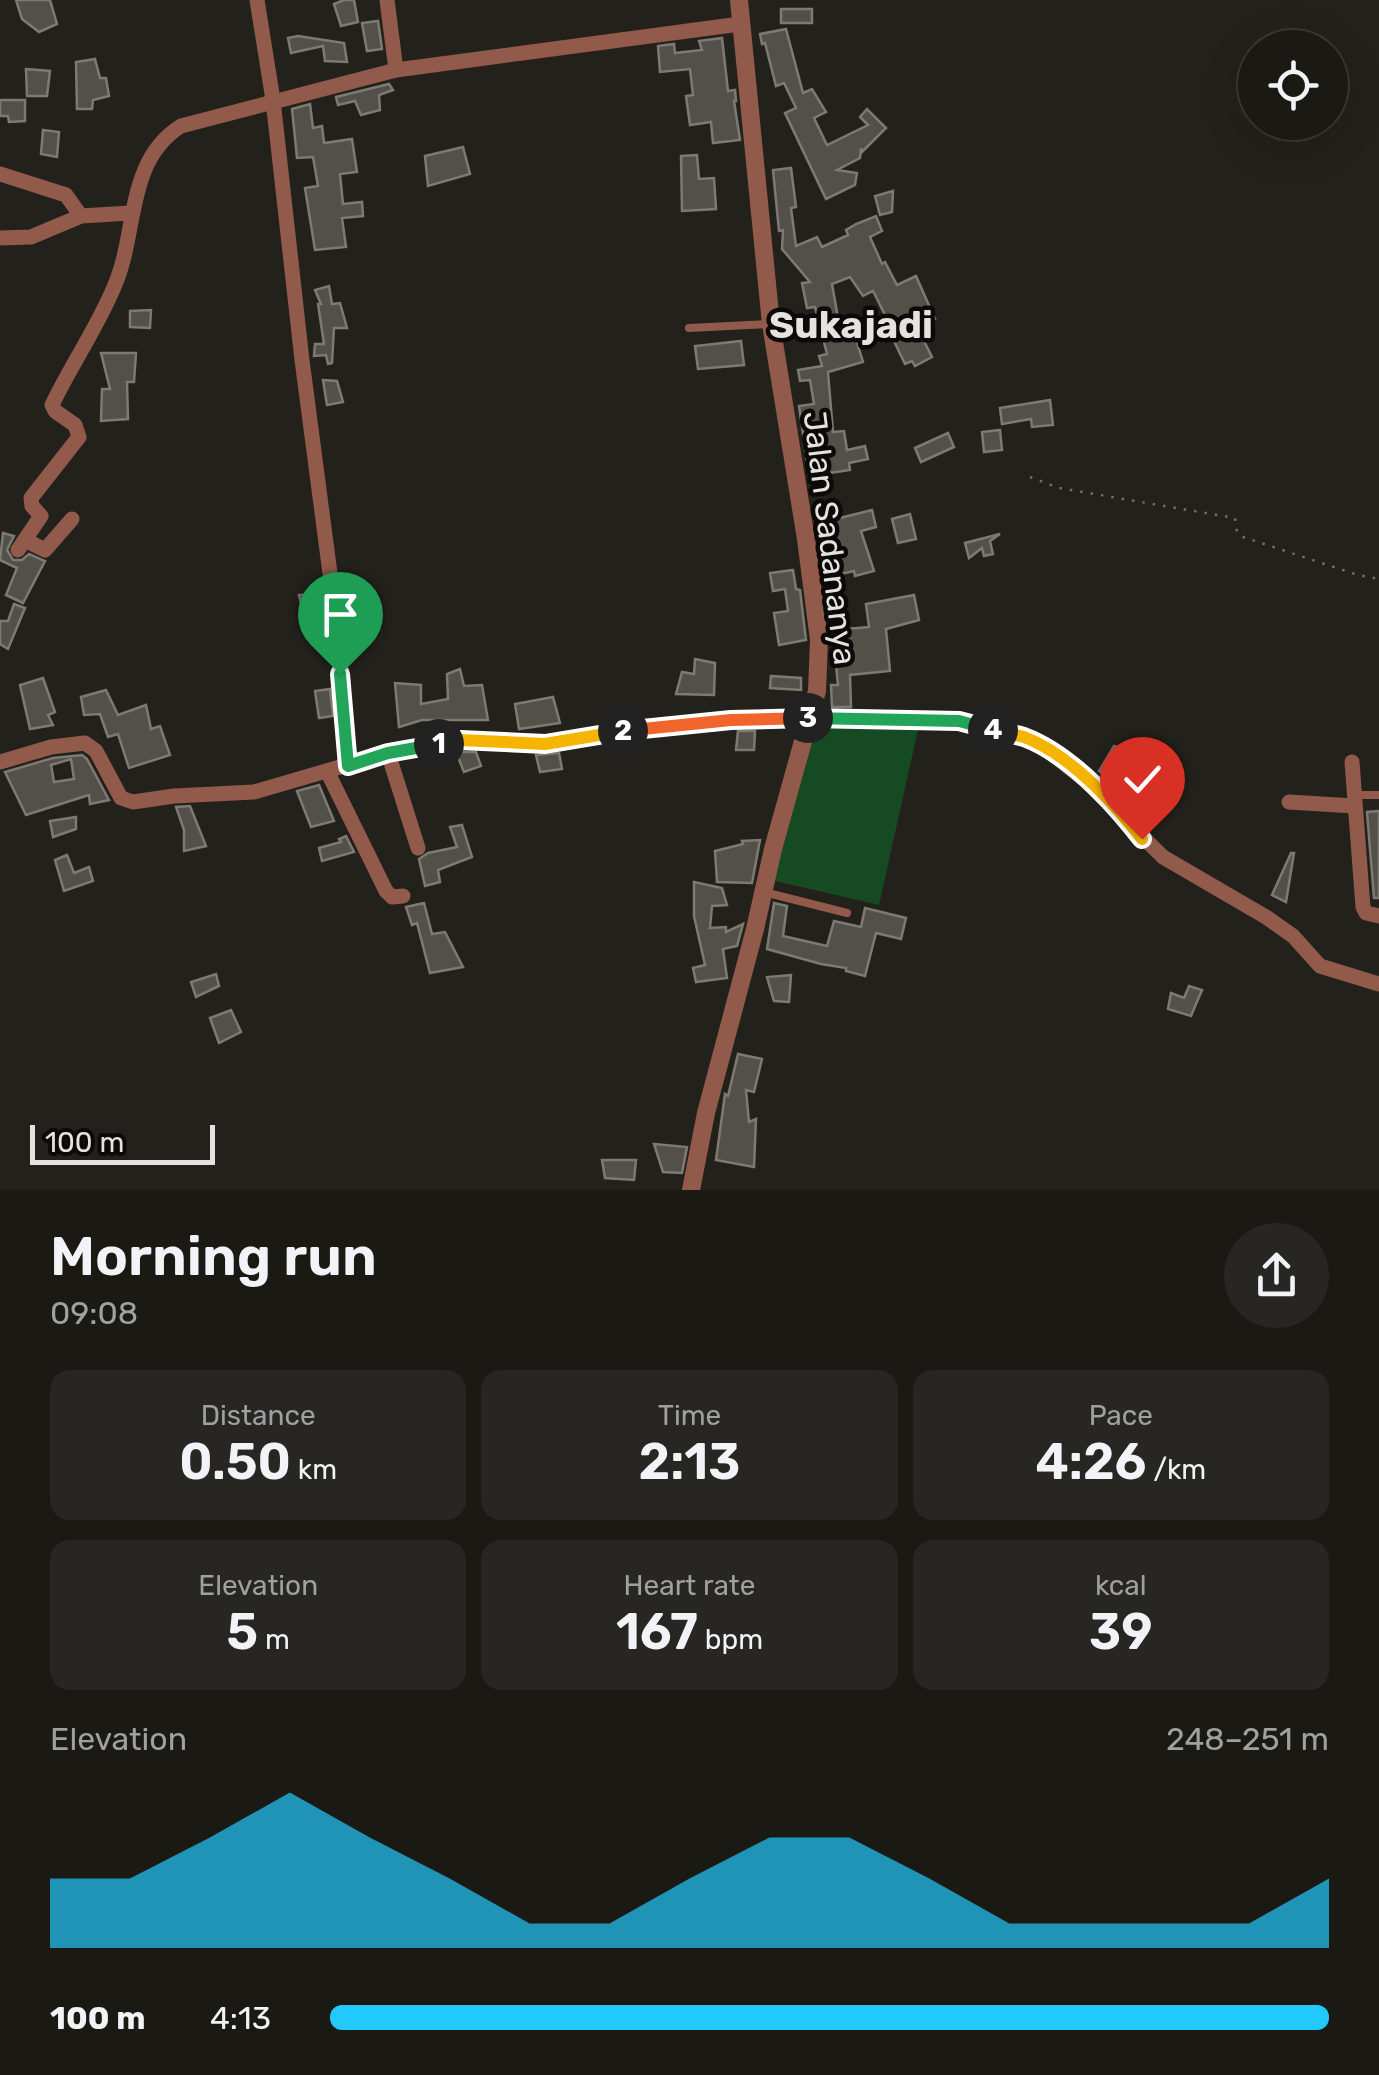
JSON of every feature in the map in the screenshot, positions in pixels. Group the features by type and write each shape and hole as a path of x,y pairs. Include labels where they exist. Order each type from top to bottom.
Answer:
{"street":[{"path":"257,0 273,100 336,620 348,766"},
{"path":"387,0 396,70"},
{"name":"Jalan Sadananya","path":"692,1190 706,1114 817,691 819,640 771,324 739,0"},
{"path":"72,518 45,550 22,545 41,516 32,506 32,498 78,437 75,425 54,411 52,405 116,286 130,212 154,150 164,136 181,126 396,70 740,24"},
{"path":"0,174 66,195 81,216"},
{"path":"0,238 31,237 81,216 130,212"},
{"path":"0,762 85,742 96,752 120,798 129,802 254,792 388,753 460,740 545,744 665,726 810,718 959,721 1024,738 1047,750 1085,780 1152,849 1266,916 1293,936 1320,966 1379,984"},
{"path":"388,753 418,848"},
{"path":"1352,762 1362,907 1366,913 1379,916"},
{"path":"328,773 386,891 392,897 403,896"},
{"path":"1289,802 1354,801"}],"lane":[{"path":"688,328 771,324"},
{"path":"1354,801 1379,795"},
{"path":"763,892 847,913"}],"path":[{"path":"1030,477 1060,488 1235,518 1236,532 1243,537 1379,579"}],"green space":[{"path":"818,721 919,725 879,905 771,880"}],"building":[{"path":"16,0 50,0 57,24 39,32 22,19"},
{"path":"354,0 358,22 341,26 334,4"},
{"path":"781,9 812,9 812,23 781,23"},
{"path":"378,21 382,49 367,51 362,23"},
{"path":"786,29 803,93 812,89 826,112 814,118 827,145 868,125 860,117 867,109 886,128 862,152 861,148 860,158 837,170 857,173 855,185 826,199 785,113 796,108 784,83 776,86 765,43 762,44 760,34"},
{"path":"288,38 344,43 347,62 325,61 323,46 291,53"},
{"path":"722,38 728,91 735,90 740,140 713,143 711,122 690,125 686,96 693,95 690,69 660,72 658,46 674,44 675,53 702,50 699,41"},
{"path":"95,59 100,78 106,78 109,96 93,100 92,109 77,109 76,62"},
{"path":"26,69 50,71 47,96 27,96"},
{"path":"389,84 393,90 379,95 380,110 361,115 355,101 338,105 336,97"},
{"path":"0,100 25,100 25,121 9,122 8,116 0,116"},
{"path":"310,104 313,128 322,126 324,143 352,139 357,172 340,174 343,204 362,202 363,216 342,218 346,247 315,250 305,188 318,186 313,157 297,158 292,109"},
{"path":"43,130 59,132 57,157 41,154"},
{"path":"463,147 470,174 428,186 425,156"},
{"path":"697,155 699,179 714,178 716,209 682,211 681,156"},
{"path":"791,168 796,246 817,237 822,247 848,235 846,230 856,224 876,216 882,231 870,237 882,264 885,262 897,285 916,276 935,319 917,327 932,357 915,366 912,361 905,364 892,337 884,341 875,322 886,317 873,291 863,296 850,277 832,284 838,318 844,317 850,341 856,339 863,362 828,372 833,432 844,431 847,450 865,446 868,459 849,463 850,470 809,476 799,406 814,404 810,380 800,381 798,370 822,366 819,356 827,354 815,307 807,308 802,283 810,282 782,249 783,230 779,231 773,170"},
{"path":"893,191 892,212 880,215 875,196"},
{"path":"329,286 332,304 340,303 347,328 334,328 332,363 328,364 326,355 314,356 315,344 324,344 321,304 315,290"},
{"path":"151,310 150,328 130,327 130,311"},
{"path":"741,341 744,365 698,369 695,346"},
{"path":"101,353 136,353 134,382 127,382 128,419 101,421 102,389 110,389"},
{"path":"323,380 337,381 343,402 327,405"},
{"path":"1050,400 1053,425 1032,427 1031,419 1002,424 1000,408"},
{"path":"1000,430 1002,450 984,452 982,432"},
{"path":"948,433 954,447 921,462 915,448"},
{"path":"872,510 876,527 861,531 874,571 855,576 854,571 841,574 839,563 834,564 824,522"},
{"path":"910,514 916,539 898,543 892,519"},
{"path":"3,533 14,536 7,550 13,560 22,560 29,554 45,561 23,603 6,595 17,568 0,560"},
{"path":"1000,534 990,541 993,554 984,556 982,548 969,558 965,543"},
{"path":"793,570 796,589 800,590 806,640 779,645 774,613 788,611 785,589 773,591 770,573"},
{"path":"321,593 324,614 304,617 299,595"},
{"path":"914,595 919,620 886,629 890,671 850,675 851,707 832,707 831,685 838,685 830,605 844,603 846,629 869,627 866,604"},
{"path":"14,604 25,608 8,649 0,644 0,621 8,621"},
{"path":"695,659 715,663 714,695 676,694 682,672 694,674"},
{"path":"460,669 464,686 482,685 488,720 422,720 399,727 395,683 421,685 421,704 448,699 447,674"},
{"path":"771,676 801,678 801,690 770,688"},
{"path":"43,678 55,712 48,715 53,725 30,729 20,685"},
{"path":"330,689 333,716 319,718 315,691"},
{"path":"106,690 118,715 146,705 151,729 160,726 170,755 129,768 118,734 108,737 100,714 84,715 81,697"},
{"path":"553,697 560,723 519,729 515,704"},
{"path":"738,731 755,731 754,750 736,750"},
{"path":"1114,746 1170,763 1143,806 1099,771"},
{"path":"456,752 476,752 481,766 464,772"},
{"path":"559,753 562,769 540,772 536,755"},
{"path":"82,755 109,800 90,804 89,795 26,815 5,772 53,758","holes":["71,759 74,779 54,782 51,765"]},
{"path":"319,785 334,821 311,827 297,791"},
{"path":"190,806 206,846 184,851 184,830 176,807"},
{"path":"1379,811 1379,898 1374,898 1367,812"},
{"path":"76,817 76,829 53,837 50,821"},
{"path":"462,825 472,857 438,870 440,882 425,886 419,859 428,853 457,847 450,827"},
{"path":"346,836 354,852 322,861 319,848 341,842 339,839"},
{"path":"760,840 752,883 717,882 715,851 743,844 742,841"},
{"path":"1294,853 1286,902 1272,895"},
{"path":"67,855 74,873 89,867 93,881 64,891 55,860"},
{"path":"694,882 722,888 727,905 712,906 710,928 726,927 726,932 743,924 737,946 723,949 727,978 696,982 693,968 705,965 694,916"},
{"path":"424,903 432,934 445,932 463,967 430,973 417,923 412,925 406,907"},
{"path":"774,903 787,906 783,936 827,946 834,921 861,927 865,908 906,918 901,939 876,933 865,976 767,949"},
{"path":"216,974 219,986 196,997 191,982"},
{"path":"791,975 789,1002 774,1001 767,977"},
{"path":"1189,986 1202,990 1191,1016 1168,1009 1171,993 1184,998"},
{"path":"231,1010 241,1032 219,1043 210,1018"},
{"path":"738,1054 762,1059 754,1092 746,1090 749,1122 756,1119 754,1167 716,1160 725,1094 728,1096"},
{"path":"654,1144 687,1147 682,1173 663,1172"},
{"path":"602,1160 636,1160 634,1180 605,1178"}],"district":[{"name":"Sukajadi","path":"851,325"}],"route":[{"path":"340,674 348,766 388,753 460,740 545,744 622,731 731,720 959,721 1024,738 1047,750 1085,780 1142,839"}]}
